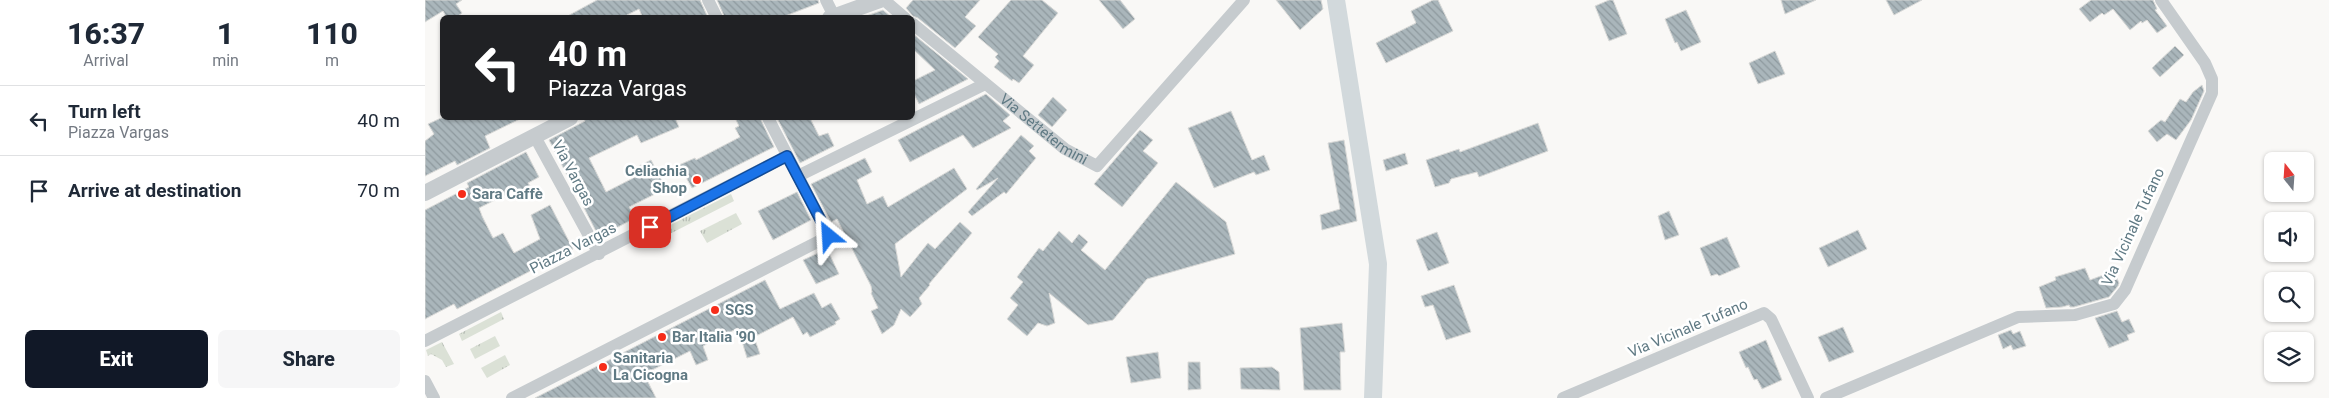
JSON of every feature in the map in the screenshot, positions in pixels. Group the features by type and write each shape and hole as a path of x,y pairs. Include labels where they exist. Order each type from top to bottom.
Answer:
{"main road":[{"path":"1336,0 1378,264 1373,398"}],"street":[{"path":"708,0 716,15"},
{"path":"826,0 831,15"},
{"path":"838,15 880,0"},
{"path":"884,0 902,15"},
{"name":"Via Settetermini","path":"915,26 1065,149 1097,166 1244,0"},
{"name":"Via Vicinale Tufano","path":"1826,398 2018,317 2075,315 2114,304 2125,290 2212,93 2212,79 2205,62 2161,0"},
{"path":"915,118 985,84"},
{"path":"425,192 566,120"},
{"path":"512,398 829,236 769,120"},
{"path":"798,176 912,120"},
{"name":"Via Vargas","path":"534,135 599,254"},
{"name":"Piazza Vargas","path":"425,340 599,254 787,156"},
{"name":"Via Vicinale Tufano","path":"1563,398 1764,313 1771,319 1808,398"},
{"path":"425,381 434,398"}],"green space":[{"path":"731,194 734,201 652,243 649,236"},
{"path":"736,213 742,224 707,243 700,231"},
{"path":"501,312 504,319 462,341 459,334"},
{"path":"495,336 500,346 475,359 470,349"},
{"path":"442,342 454,364 446,367 442,360 431,354 428,356 426,350"},
{"path":"505,355 510,365 487,378 481,368"}],"building":[{"path":"425,0 462,0 456,4 462,13 459,15 445,15 443,11 425,22"},
{"path":"597,0 700,0 707,15 642,15 639,9 627,15 570,15"},
{"path":"717,0 818,0 819,3 788,15 724,15"},
{"path":"913,0 980,0 965,17 976,26 955,48 915,15 912,15 906,8"},
{"path":"1011,0 1042,0 1058,13 1023,56 1034,65 1019,83 1013,79 1012,81 994,67 999,61 995,57 998,54 978,37"},
{"path":"1099,0 1120,0 1135,19 1123,29"},
{"path":"1276,0 1321,0 1323,9 1300,30"},
{"path":"1433,0 1438,0 1453,31 1386,63 1376,43 1416,23 1411,11"},
{"path":"1613,0 1627,34 1609,41 1595,6"},
{"path":"1781,0 1816,0 1785,14"},
{"path":"1886,0 1922,0 1894,15"},
{"path":"2091,0 2153,0 2157,9 2155,10 2167,26 2157,33 2147,20 2142,23 2141,21 2130,30 2113,9 2104,15 2102,13 2090,22 2079,9"},
{"path":"883,10 889,15 869,15"},
{"path":"1686,10 1701,42 1681,51 1677,42 1675,43 1665,19"},
{"path":"915,36 968,79 919,104 915,96 915,80 935,70 915,51"},
{"path":"2175,46 2184,55 2160,77 2152,68"},
{"path":"1775,51 1785,74 1758,84 1749,63"},
{"path":"2202,85 2204,91 2191,120 2176,140 2167,134 2157,142 2148,131 2161,120 2165,122 2180,99 2186,102 2193,92"},
{"path":"986,94 1010,115 1003,121 1011,128 973,148 963,135 910,162 898,140"},
{"path":"1053,97 1067,110 1052,127 1038,115"},
{"path":"1231,111 1252,160 1264,155 1270,170 1256,175 1254,172 1214,188 1188,128"},
{"path":"440,118 440,120 518,120 485,136 490,148 457,165 455,161 425,176 425,141 434,134 428,124"},
{"path":"676,120 679,127 641,143 637,135 589,158 606,192 641,174 637,167 651,160 664,185 654,191 655,194 629,207 635,218 599,237 549,140 585,121"},
{"path":"736,120 761,120 774,147 692,188 679,165 695,158 696,160 740,137 735,128 739,126"},
{"path":"778,120 811,120 819,136 828,133 834,146 800,163"},
{"path":"1538,123 1548,151 1479,177 1477,172 1451,179 1449,183 1435,187 1426,160 1459,149 1460,152"},
{"path":"1140,130 1153,140 1143,151 1158,163 1122,207 1094,184"},
{"path":"1021,135 1034,146 1029,151 1036,158 1006,194 1004,192 972,216 968,212 998,178 976,189"},
{"path":"1344,140 1357,221 1322,230 1320,215 1340,209 1328,143"},
{"path":"526,152 539,177 528,183 530,186 519,192 517,189 479,208 482,216 493,238 503,233 514,253 540,239 531,215 550,205 573,249 457,309 454,304 425,319 425,210 469,187 467,183"},
{"path":"1405,153 1408,164 1386,171 1383,160"},
{"path":"865,158 872,172 857,180 867,204 883,196 888,207 954,168 967,189 895,244 901,277 928,243 935,249 960,222 972,233 919,298 922,304 910,317 901,309 894,325 882,334 871,311 878,308 871,293 871,286 837,219 831,222 811,184"},
{"path":"1176,182 1226,222 1235,254 1147,279 1113,320 1088,325 1049,293 1055,323 1047,326 1038,323 1027,336 1007,319 1018,305 1010,298 1023,282 1017,277 1039,248 1043,251 1059,231 1072,243 1079,234 1088,242 1081,250 1105,270"},
{"path":"797,192 811,220 773,240 758,211"},
{"path":"1669,211 1679,235 1665,240 1658,216"},
{"path":"1858,230 1867,249 1828,267 1819,248"},
{"path":"1437,232 1449,263 1428,271 1416,240"},
{"path":"1727,237 1740,267 1719,276 1717,274 1711,276 1700,248"},
{"path":"827,249 839,274 816,284 803,260"},
{"path":"2085,268 2090,280 2114,271 2119,283 2118,286 2109,297 2074,307 2069,305 2046,308 2039,287 2056,280 2055,277"},
{"path":"765,280 780,309 814,293 822,308 831,303 840,319 835,322 836,324 810,337 807,332 803,335 793,317 754,337 760,354 747,358 738,328 703,346 708,360 696,365 690,351 644,374 656,398 535,398"},
{"path":"1454,285 1471,332 1446,340 1433,305 1425,307 1421,296"},
{"path":"2117,311 2122,322 2129,319 2135,332 2127,335 2129,340 2109,348 2095,318"},
{"path":"1342,323 1345,352 1340,352 1341,390 1304,390 1300,328"},
{"path":"1843,327 1854,352 1829,362 1818,337"},
{"path":"2011,330 2013,334 2020,331 2026,346 2013,350 2011,345 2003,349 1998,335"},
{"path":"1766,340 1782,380 1762,389 1757,379 1754,380 1748,367 1746,368 1739,352"},
{"path":"1158,352 1161,378 1131,383 1126,357"},
{"path":"1188,362 1200,362 1201,389 1188,390"},
{"path":"1272,367 1279,372 1280,390 1241,389 1240,368"}],"place":[{"name":"Celiachia Shop","path":"697,180"},
{"name":"Sara Caffè","path":"462,194"},
{"name":"SGS","path":"715,310"},
{"name":"Bar Italia '90","path":"662,337"},
{"name":"Sanitaria La Cicogna","path":"603,367"}],"route":[{"path":"650,227 787,156 829,236"}]}
